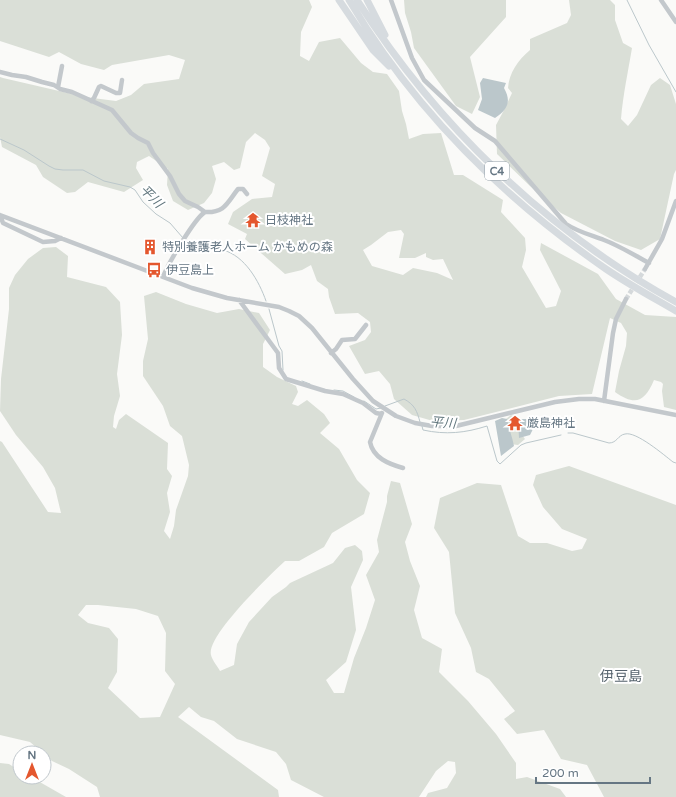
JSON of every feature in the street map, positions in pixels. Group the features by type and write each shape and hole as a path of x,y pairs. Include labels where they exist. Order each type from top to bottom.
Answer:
{"highway":[{"path":"338,0 373,50 392,69 416,99 430,113"},
{"name":"C4","path":"349,0 390,62 430,113 494,180 557,233 606,269 676,311"},
{"name":"C4","path":"357,0 369,19 435,107 478,153 526,198 563,229 628,274 676,302"},
{"path":"367,0 384,33 395,49 399,60"}],"street":[{"path":"391,0 412,58 424,80 475,128 495,141 566,224 649,262"},
{"path":"661,0 676,22"},
{"path":"58,87 62,66"},
{"path":"0,72 26,77 54,85 112,110 131,133 148,143 153,153 170,176 184,201 205,212 221,211 238,189 243,189 247,194"},
{"path":"91,101 101,86 116,93 120,93 122,80"},
{"path":"645,269 662,239 676,201"},
{"path":"163,277 170,262 182,243 200,216 205,212"},
{"path":"0,215 3,223 38,241 47,242 61,238"},
{"path":"0,215 201,291 279,307 294,314 312,328 331,353 363,390 383,410 421,425 456,426 563,400 586,399 604,401 676,416"},
{"path":"604,401 614,328 616,319 626,299"},
{"path":"239,300 278,353 279,368 286,379 325,391 343,394 363,403 373,411 383,410"},
{"path":"331,353 336,350 342,340 355,339 366,324"},
{"path":"383,410 370,442 371,446 373,451 379,457 387,462 404,468"}],"shaded area":[{"path":"0,0 309,0 312,7 301,32 300,56 309,61 319,42 340,38 361,63 373,72 387,74 399,91 409,139 423,134 441,133 454,175 463,175 503,200 501,212 525,238 526,250 522,267 546,308 556,306 561,291 540,250 541,243 598,274 616,299 645,315 676,317 676,410 664,407 662,391 663,384 661,382 654,380 647,393 639,400 622,397 615,392 626,346 627,333 621,323 610,318 592,394 559,396 464,420 433,421 412,415 394,399 390,384 379,371 365,374 349,346 365,340 371,332 370,322 358,313 335,314 328,289 317,281 311,265 302,270 285,274 245,239 247,234 228,224 233,212 252,199 272,197 275,184 262,176 270,148 265,140 255,133 246,142 240,168 234,170 224,162 212,166 216,179 212,193 204,203 188,210 173,201 167,185 168,169 149,156 137,162 136,168 143,180 124,192 88,182 75,192 67,193 43,177 36,165 2,147 0,137 0,77 85,97 116,101 131,95 144,84 179,79 185,60 169,55 112,65 104,70 81,64 59,52 49,57 0,41","holes":["401,230 404,234 399,258 415,258 426,253 426,257 433,260 443,259 453,280 437,273 413,268 403,275 372,266 363,250 388,232"]},
{"path":"404,0 506,0 506,17 470,57 480,97 472,114 456,106 414,48 405,13"},
{"path":"569,0 610,0 615,5 615,20 623,43 632,48 621,119 628,126 637,115 651,85 660,78 670,85 676,104 676,170 660,239 641,250 615,241 561,213 497,154 496,125 512,93 508,88 512,72 518,62 530,50 530,39 567,23 571,15"},
{"path":"483,78 506,83 504,88 508,97 508,102 503,112 495,118 478,110 482,99 480,83"},
{"path":"56,247 68,256 67,277 106,287 120,302 122,335 117,374 120,396 114,416 113,427 116,429 119,420 126,414 168,443 167,469 172,476 167,493 170,512 164,531 170,539 174,526 176,510 188,476 189,465 182,436 170,426 163,406 143,376 143,361 148,339 144,296 156,292 186,304 217,313 239,309 259,313 270,330 263,344 263,367 277,377 296,386 298,392 292,404 298,406 307,400 324,414 330,423 320,433 339,449 357,480 370,493 364,514 332,533 324,547 299,561 285,561 240,606 218,634 212,646 211,655 220,671 234,665 237,644 249,622 272,597 290,583 333,563 345,548 355,545 362,551 363,560 351,587 356,630 346,662 326,680 334,693 344,693 354,658 375,600 366,575 379,552 377,540 391,481 400,483 412,524 405,542 410,561 420,586 414,610 422,638 442,649 439,672 468,701 496,734 516,763 516,779 527,777 560,789 566,797 426,797 428,793 447,788 456,773 455,762 448,761 436,771 419,797 324,797 291,780 286,764 276,752 237,739 214,721 201,717 189,707 178,717 278,790 279,797 100,797 97,787 69,769 52,761 52,745 33,745 30,742 0,735 0,441 48,512 61,513 55,488 43,467 16,435 0,411 1,379 9,309 9,288 15,275 28,259 43,248","holes":["86,605 136,609 158,616 166,633 165,671 175,684 160,717 140,718 108,688 117,672 118,639 109,628 88,623 78,615"]},
{"path":"511,415 520,419 522,435 525,439 518,445 510,444 505,421"},
{"path":"502,418 507,419 514,446 501,456 495,421"},
{"path":"518,419 526,419 532,423 533,429 530,435 519,438"},
{"path":"569,466 676,505 676,797 604,797 587,765 561,759 544,730 517,734 504,719 515,711 489,679 476,672 471,648 455,613 449,552 434,528 440,498 477,483 501,485 518,536 530,543 547,543 572,551 582,549 587,539 562,529 543,507 533,485 536,475"},
{"path":"0,763 12,766 12,785 45,785 66,797 0,797"}],"waterway":[{"path":"627,0 649,45 676,92"},
{"name":"平川","path":"0,139 24,150 55,169 83,170 104,181 130,187 135,190 143,202 156,214 170,223 183,238"},
{"name":"平川","path":"185,241 193,246 223,250 238,258 250,270 266,301"},
{"name":"平川","path":"269,309 279,346 282,351 283,370"},
{"name":"平川","path":"302,381 310,384"},
{"name":"平川","path":"334,390 343,391 354,397"},
{"name":"平川","path":"385,406 404,399 415,409 420,422"},
{"name":"平川","path":"364,401 376,409 381,408"},
{"name":"平川","path":"422,426 423,430 448,433 463,432 487,426 497,461 500,464 521,445 561,435"},
{"name":"平川","path":"568,433 609,443 614,442 625,434 630,434 643,440 676,463"}],"tunnel":[{"path":"626,299 645,269"}],"place":[{"name":"日枝神社","path":"253,220"},
{"name":"特別養護老人ホーム かもめの森","path":"150,247"},
{"name":"伊豆島上","path":"154,270"},
{"name":"厳島神社","path":"515,423"}],"district":[{"name":"伊豆島","path":"621,676"}]}
